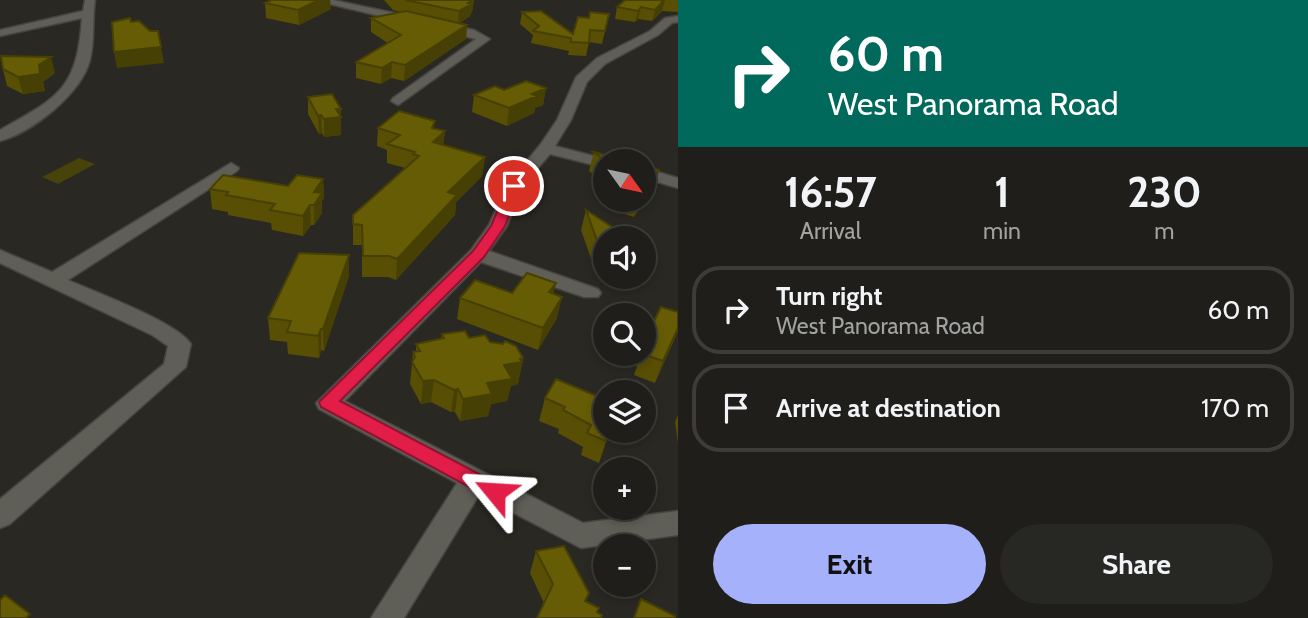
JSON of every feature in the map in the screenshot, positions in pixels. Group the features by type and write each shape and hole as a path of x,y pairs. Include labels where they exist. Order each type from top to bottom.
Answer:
{"street":[{"path":"0,136 38,113 63,94 79,76 85,59 86,14 90,0"},
{"path":"318,0 474,33 484,39 398,102"},
{"path":"0,33 86,14"},
{"path":"678,19 669,20 654,33 601,61 581,80 564,120 546,148 514,186 498,226 478,254 328,402 581,536 678,523"},
{"path":"546,148 593,160"},
{"path":"52,281 230,168"},
{"path":"656,177 678,183"},
{"path":"478,254 591,293"},
{"path":"0,256 160,330 180,344 175,367 0,516"},
{"path":"387,618 473,481"}],"shaded area":[{"path":"79,158 95,164 58,184 42,177"}],"building":[{"path":"272,0 319,0 298,10 265,3"},
{"path":"405,0 473,0 468,3 472,4 459,11"},
{"path":"625,0 664,0 655,10 641,7 638,11 617,7"},
{"path":"406,11 467,25 405,65 392,62 382,68 356,62 401,35 371,18"},
{"path":"541,11 573,34 578,17 589,18 590,12 609,14 605,31 590,30 589,43 571,42 571,38 533,31 539,26 522,12"},
{"path":"130,18 131,22 139,21 150,31 158,31 161,47 114,52 112,22"},
{"path":"1,56 51,57 39,65 40,74 18,77 3,69"},
{"path":"526,81 546,88 532,94 537,96 509,108 474,95 495,86 504,90"},
{"path":"332,94 341,109 336,109 341,117 324,119 321,115 318,116 308,97"},
{"path":"399,111 435,121 432,128 445,131 433,142 485,157 448,192 457,195 397,259 389,256 363,256 362,225 353,224 353,215 419,156 413,154 415,152 387,144 400,135 378,128"},
{"path":"223,175 288,186 297,175 323,179 314,192 322,193 303,216 270,210 275,204 226,195 228,192 210,189"},
{"path":"586,210 611,226 593,226 593,229"},
{"path":"299,253 349,255 323,329 318,336 287,332 291,321 268,318"},
{"path":"527,273 556,283 549,292 562,297 543,328 460,298 475,280 512,293"},
{"path":"661,307 678,312 678,328 663,361 656,359 656,317"},
{"path":"465,331 469,338 485,335 490,342 503,344 505,341 516,346 523,358 520,359 522,362 504,365 512,379 487,383 492,394 463,399 458,389 454,390 434,380 423,381 412,362 415,357 413,352 420,351 416,344 444,338 442,334"},
{"path":"556,379 593,395 593,436 587,433 591,425 563,410 565,407 545,398"},
{"path":"564,546 589,593 585,601 599,608 597,612 602,615 601,618 537,618 553,584 536,551"},
{"path":"5,595 30,614 26,618 0,618 0,600"},
{"path":"641,599 675,616 675,618 634,618"}],"route":[{"path":"495,492 328,402 478,254 498,226 514,186"}]}
